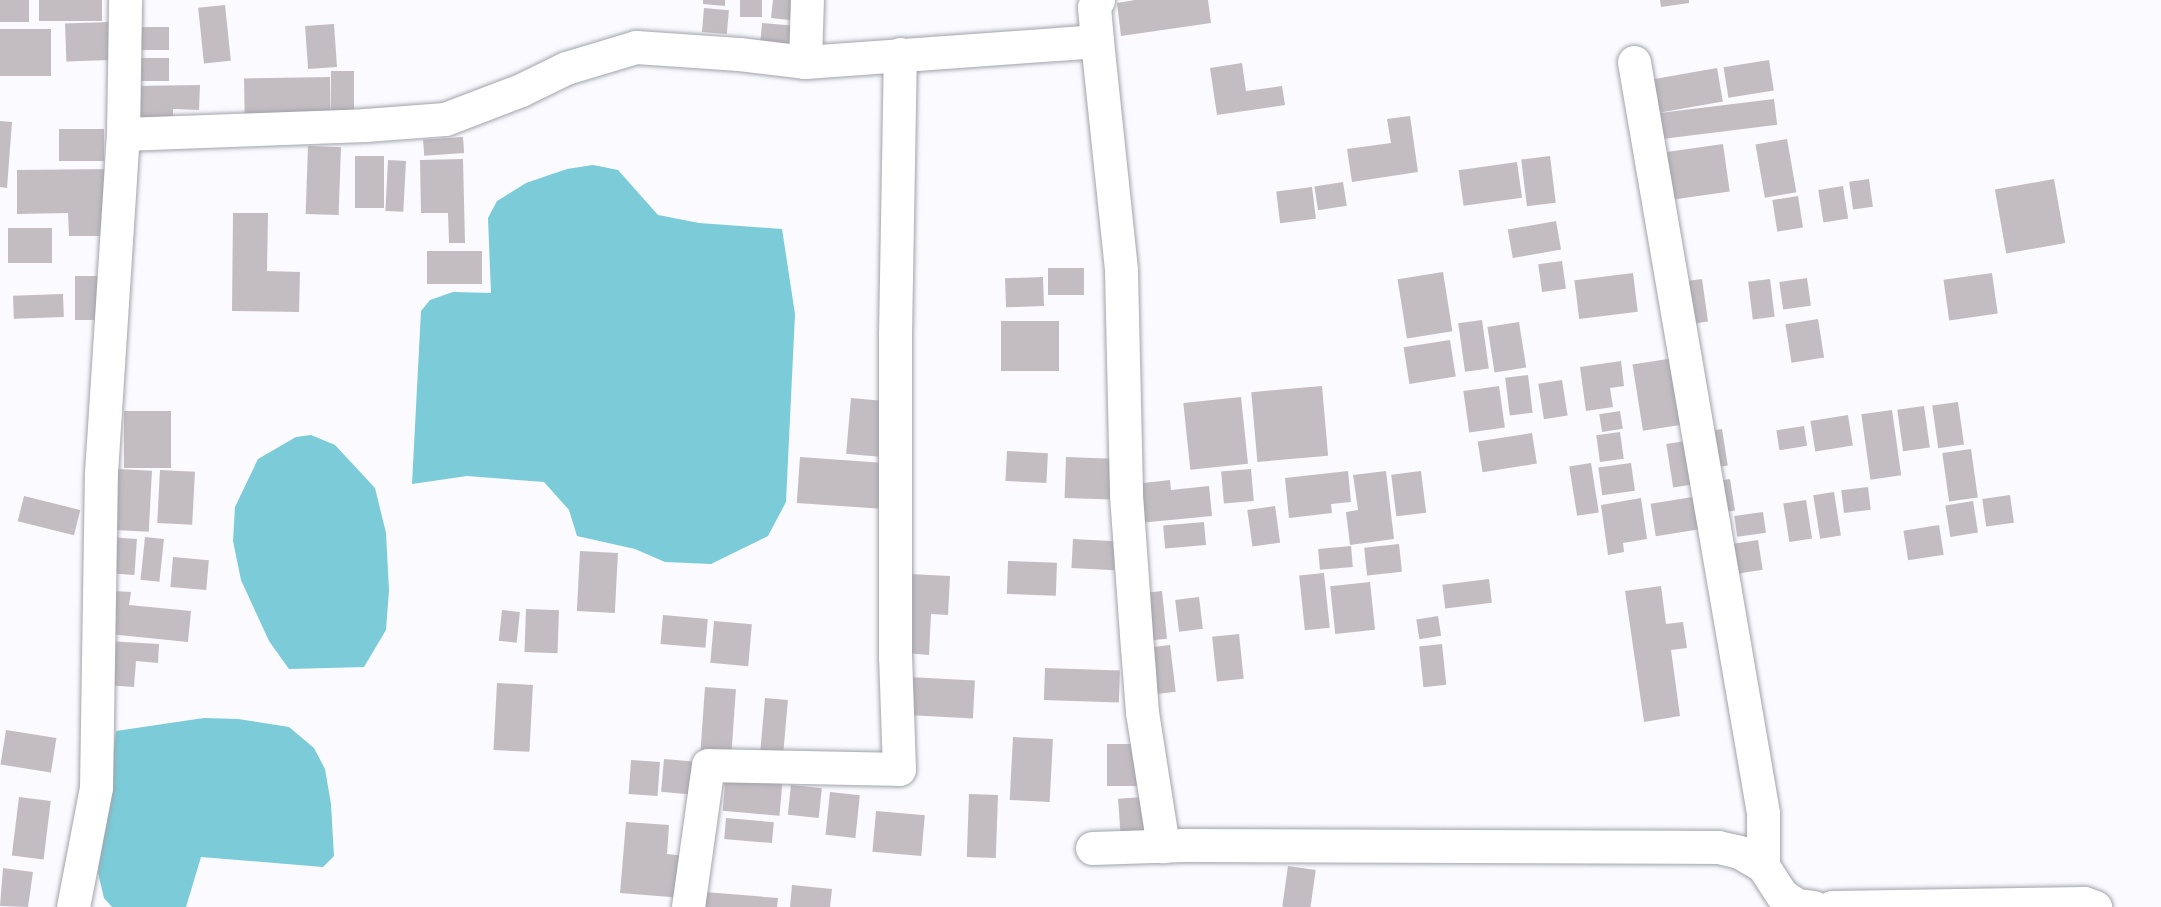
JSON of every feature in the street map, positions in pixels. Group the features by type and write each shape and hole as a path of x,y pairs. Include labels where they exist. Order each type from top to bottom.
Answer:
{"street":[{"path":"73,907 96,787 101,473 123,134 125,0"},
{"path":"805,62 807,0"},
{"path":"1098,0 1094,7 1121,270 1126,495 1137,647 1142,712 1163,846"},
{"path":"123,134 365,125 445,119 520,90 566,68 636,47 739,54 805,62 1097,41"},
{"path":"688,907 708,765 899,769 895,657 895,335 900,54"},
{"path":"1634,62 1763,813 1762,866"},
{"path":"1092,848 1163,846 1718,847 1739,852 1762,866 1782,895 1797,905 1814,907"},
{"path":"1832,907 2084,903 2095,907"}],"water":[{"path":"593,165 618,170 658,215 699,223 782,229 795,314 786,502 768,536 711,564 665,562 635,549 577,536 569,510 544,482 467,476 412,484 421,311 430,300 453,292 491,293 488,218 497,201 526,183 567,169"},
{"path":"311,435 335,445 375,488 386,533 389,590 386,630 364,667 289,669 269,641 241,580 233,541 235,507 258,459 296,437"},
{"path":"204,718 238,719 289,727 314,748 325,769 331,804 334,856 323,867 201,857 186,907 112,907 104,898 98,873 116,731"}],"building":[{"path":"0,0 29,0 29,22 0,22"},
{"path":"39,0 102,0 102,21 39,21"},
{"path":"703,0 725,0 725,6 703,4"},
{"path":"740,0 762,0 762,17 740,17"},
{"path":"773,0 801,0 799,21 771,18"},
{"path":"1135,0 1208,0 1211,23 1121,36 1117,3"},
{"path":"1660,0 1689,0 1689,3 1661,7"},
{"path":"225,5 231,61 204,64 198,8"},
{"path":"704,8 729,10 727,34 702,32"},
{"path":"109,22 110,60 66,62 65,24"},
{"path":"762,23 797,26 795,53 760,50"},
{"path":"334,24 337,67 308,69 305,26"},
{"path":"133,27 169,27 169,50 133,50"},
{"path":"0,29 51,29 51,76 0,76"},
{"path":"134,58 169,58 169,81 134,81"},
{"path":"1769,60 1774,91 1728,98 1724,67"},
{"path":"1242,63 1246,91 1282,86 1285,105 1217,115 1210,68"},
{"path":"1717,68 1723,101 1652,114 1646,81"},
{"path":"331,71 354,71 354,123 331,123"},
{"path":"330,77 331,119 245,120 244,79"},
{"path":"200,85 199,110 173,109 173,126 133,126 133,86"},
{"path":"1774,99 1777,125 1656,140 1653,114"},
{"path":"1410,116 1418,172 1352,182 1347,149 1391,143 1387,119"},
{"path":"0,121 12,122 7,188 0,187"},
{"path":"59,129 104,129 104,161 59,161"},
{"path":"463,137 464,153 424,156 423,140"},
{"path":"1787,139 1796,192 1765,198 1755,145"},
{"path":"1723,144 1730,192 1666,200 1660,153"},
{"path":"308,146 341,147 339,215 306,214"},
{"path":"355,156 384,156 384,208 355,208"},
{"path":"1550,156 1556,203 1527,206 1521,160"},
{"path":"463,159 465,243 449,243 448,213 421,213 420,160"},
{"path":"388,160 406,161 403,212 385,211"},
{"path":"1517,162 1522,198 1464,206 1459,170"},
{"path":"112,169 113,236 69,236 68,213 17,214 17,170"},
{"path":"1869,179 1873,207 1853,210 1849,182"},
{"path":"2054,179 2065,243 2006,253 1995,189"},
{"path":"1343,182 1347,206 1318,210 1314,187"},
{"path":"1843,186 1848,219 1823,223 1818,190"},
{"path":"1312,187 1316,219 1280,223 1276,191"},
{"path":"1798,196 1803,228 1777,232 1772,200"},
{"path":"233,213 268,213 267,271 300,272 299,312 232,311"},
{"path":"1556,221 1561,250 1513,258 1508,230"},
{"path":"8,228 52,228 52,263 8,263"},
{"path":"427,251 482,251 482,284 427,284"},
{"path":"1562,261 1566,289 1542,292 1538,264"},
{"path":"1048,268 1084,268 1084,295 1048,295"},
{"path":"1443,272 1452,331 1407,338 1398,279"},
{"path":"1633,273 1638,312 1579,319 1574,280"},
{"path":"1992,273 1998,314 1949,320 1943,280"},
{"path":"75,276 103,276 103,320 75,320"},
{"path":"1043,277 1044,306 1006,307 1005,278"},
{"path":"1807,278 1811,306 1783,310 1779,282"},
{"path":"1702,279 1708,322 1686,325 1680,282"},
{"path":"1770,279 1775,317 1753,319 1748,282"},
{"path":"63,294 64,317 14,319 13,296"},
{"path":"1818,319 1824,358 1792,363 1785,324"},
{"path":"1482,320 1489,369 1465,372 1458,323"},
{"path":"1001,321 1059,321 1059,371 1001,371"},
{"path":"1519,322 1526,367 1495,372 1487,327"},
{"path":"1450,340 1456,377 1409,384 1404,347"},
{"path":"1674,358 1684,424 1643,431 1633,365"},
{"path":"1621,361 1624,386 1610,388 1613,407 1586,411 1580,367"},
{"path":"1528,375 1533,413 1510,416 1505,378"},
{"path":"1562,380 1568,416 1544,419 1538,384"},
{"path":"1322,386 1328,456 1257,462 1251,392"},
{"path":"1499,386 1505,428 1469,433 1463,391"},
{"path":"1241,397 1248,464 1190,470 1183,403"},
{"path":"851,398 887,401 882,457 846,454"},
{"path":"1958,402 1964,445 1938,448 1932,406"},
{"path":"1924,406 1930,448 1903,451 1897,410"},
{"path":"1892,410 1901,475 1870,480 1861,414"},
{"path":"124,411 171,411 171,468 124,468"},
{"path":"1620,411 1623,429 1602,432 1599,414"},
{"path":"1848,415 1853,446 1815,452 1810,421"},
{"path":"1804,426 1807,446 1779,450 1776,430"},
{"path":"1722,429 1728,466 1713,468 1707,431"},
{"path":"1620,432 1624,459 1600,462 1596,435"},
{"path":"1532,433 1537,464 1483,472 1478,442"},
{"path":"1692,440 1699,483 1673,488 1666,444"},
{"path":"1971,449 1978,498 1949,502 1942,453"},
{"path":"1007,451 1048,453 1046,483 1005,481"},
{"path":"800,457 888,463 885,509 797,503"},
{"path":"1066,457 1113,459 1112,500 1065,498"},
{"path":"1591,463 1599,512 1577,516 1569,466"},
{"path":"1631,463 1635,491 1602,495 1598,468"},
{"path":"118,469 152,471 149,532 115,530"},
{"path":"1251,469 1254,501 1224,503 1221,472"},
{"path":"160,470 195,472 192,525 157,523"},
{"path":"1348,471 1351,502 1331,504 1332,513 1289,518 1285,478"},
{"path":"1386,471 1394,539 1350,545 1346,512 1358,510 1353,475"},
{"path":"1421,471 1426,513 1396,516 1391,475"},
{"path":"1730,479 1735,511 1719,513 1714,482"},
{"path":"1170,480 1171,490 1209,486 1212,516 1139,523 1135,484"},
{"path":"1868,487 1871,510 1844,513 1841,490"},
{"path":"1834,492 1841,535 1820,539 1813,495"},
{"path":"2010,495 2014,523 1986,527 1982,499"},
{"path":"24,496 80,510 74,535 18,521"},
{"path":"1699,496 1704,529 1656,536 1651,504"},
{"path":"1641,498 1647,539 1623,543 1624,552 1608,555 1601,505"},
{"path":"1806,500 1812,539 1789,542 1783,504"},
{"path":"1973,501 1978,533 1950,537 1945,505"},
{"path":"1275,506 1280,543 1252,547 1247,510"},
{"path":"1763,512 1766,533 1737,537 1734,516"},
{"path":"1204,522 1206,545 1165,548 1163,526"},
{"path":"1939,525 1944,555 1908,560 1903,531"},
{"path":"108,537 137,539 134,575 105,573"},
{"path":"145,537 164,539 159,582 141,580"},
{"path":"1073,539 1116,541 1114,570 1071,568"},
{"path":"1758,540 1763,570 1732,574 1727,545"},
{"path":"1399,544 1402,572 1367,576 1364,548"},
{"path":"1351,546 1353,567 1320,570 1318,549"},
{"path":"580,551 618,553 615,613 577,611"},
{"path":"173,557 209,560 206,590 170,587"},
{"path":"1008,561 1057,563 1056,596 1007,594"},
{"path":"1324,573 1330,628 1305,630 1299,576"},
{"path":"909,574 950,576 948,615 931,614 929,655 905,653"},
{"path":"1489,579 1492,603 1445,609 1442,585"},
{"path":"1370,582 1375,630 1335,634 1330,586"},
{"path":"1661,586 1666,624 1683,622 1687,648 1671,650 1680,716 1644,722 1625,591"},
{"path":"114,591 131,592 129,605 191,611 188,642 109,634"},
{"path":"1162,591 1167,639 1149,641 1144,593"},
{"path":"1199,597 1203,629 1179,632 1175,600"},
{"path":"526,609 559,610 557,653 524,652"},
{"path":"502,610 520,612 517,643 499,641"},
{"path":"663,615 708,619 705,648 660,644"},
{"path":"1438,616 1441,636 1419,639 1416,619"},
{"path":"714,621 752,624 748,666 710,663"},
{"path":"1239,634 1244,679 1217,682 1212,637"},
{"path":"107,641 159,644 158,663 136,661 134,687 104,685"},
{"path":"1442,644 1446,685 1423,687 1419,646"},
{"path":"1170,645 1176,692 1149,695 1143,648"},
{"path":"1045,668 1120,671 1119,703 1044,700"},
{"path":"909,677 975,680 973,718 907,715"},
{"path":"497,683 533,685 529,752 493,750"},
{"path":"705,687 736,689 731,753 701,751"},
{"path":"765,698 788,700 783,754 760,752"},
{"path":"6,730 56,738 51,773 1,765"},
{"path":"1013,737 1053,739 1050,802 1010,800"},
{"path":"1107,744 1140,744 1140,786 1107,786"},
{"path":"664,759 696,762 693,795 661,792"},
{"path":"631,760 660,762 658,796 629,794"},
{"path":"726,773 783,778 779,816 723,811"},
{"path":"791,785 822,788 819,818 788,815"},
{"path":"830,792 860,795 855,838 826,835"},
{"path":"969,794 998,795 996,858 967,857"},
{"path":"19,797 51,801 44,859 12,856"},
{"path":"1144,797 1147,837 1121,839 1118,799"},
{"path":"876,811 925,815 921,856 872,852"},
{"path":"726,818 774,822 772,843 724,839"},
{"path":"626,822 669,825 667,854 686,856 683,898 620,893"},
{"path":"1288,866 1316,870 1311,907 1282,907"},
{"path":"3,868 33,872 28,907 0,906"},
{"path":"792,885 832,889 830,907 790,907"},
{"path":"705,892 778,898 777,907 704,907"}]}
